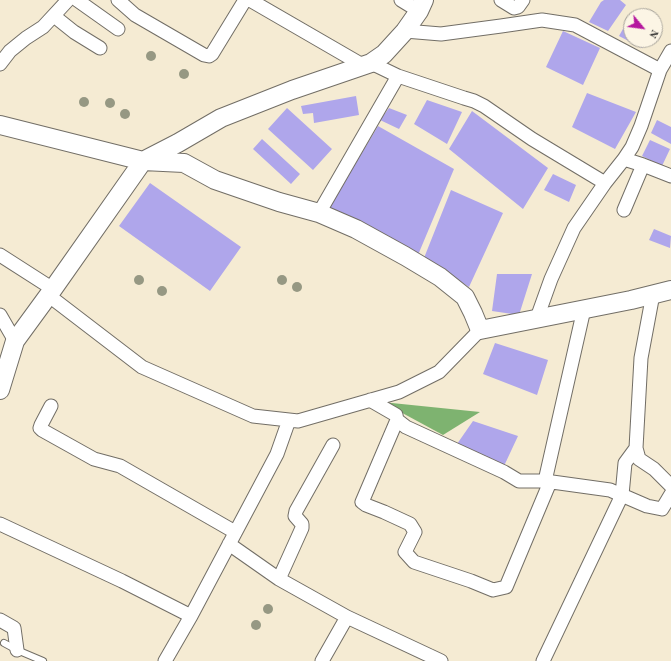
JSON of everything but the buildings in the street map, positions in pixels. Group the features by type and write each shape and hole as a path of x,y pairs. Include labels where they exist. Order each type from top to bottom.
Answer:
{"street":[{"path":"0,64 10,51 43,27 68,0"},
{"path":"77,0 118,29"},
{"path":"118,0 135,15 204,55 209,56 212,54 245,0"},
{"path":"250,0 367,65 469,99 484,106 532,139 605,183"},
{"path":"0,390 15,341 143,161 221,118 292,90 367,65 384,54 405,31 422,5 401,0"},
{"path":"501,0 516,8 523,0"},
{"path":"54,16 74,32 100,48"},
{"path":"405,31 441,34 542,20 575,25 660,70"},
{"path":"536,318 551,279 574,228 632,147 641,126 660,70 671,51"},
{"path":"319,213 398,76"},
{"path":"0,125 143,161 184,163 215,180 279,202 319,213 356,230 405,256 440,277 465,297 480,330"},
{"path":"624,159 670,174"},
{"path":"624,210 643,165"},
{"path":"0,255 51,292 142,367 254,416 298,421 399,392 439,372 480,330 631,300 671,290"},
{"path":"653,294 641,358 636,448 639,459 654,469 671,486"},
{"path":"397,420 362,502 410,524 415,532 405,552 414,562 471,580 493,590 506,587 548,482 584,309"},
{"path":"0,315 15,341"},
{"path":"370,400 396,415 397,420 406,427 497,468 519,481 548,482 610,490 647,506 662,509 671,494"},
{"path":"52,406 41,425 40,428 42,430 94,459 120,466 235,532"},
{"path":"165,661 191,616 277,454 289,420"},
{"path":"279,579 302,528 302,524 296,516 296,511 333,445"},
{"path":"542,661 622,495 625,463 636,448"},
{"path":"0,524 122,581 191,616"},
{"path":"229,544 279,579 346,617 441,661"},
{"path":"322,661 346,617"},
{"path":"0,620 14,628 17,650"}],"lane":[{"path":"4,643 43,661"}],"green space":[{"path":"382,402 480,412 443,435"}]}
